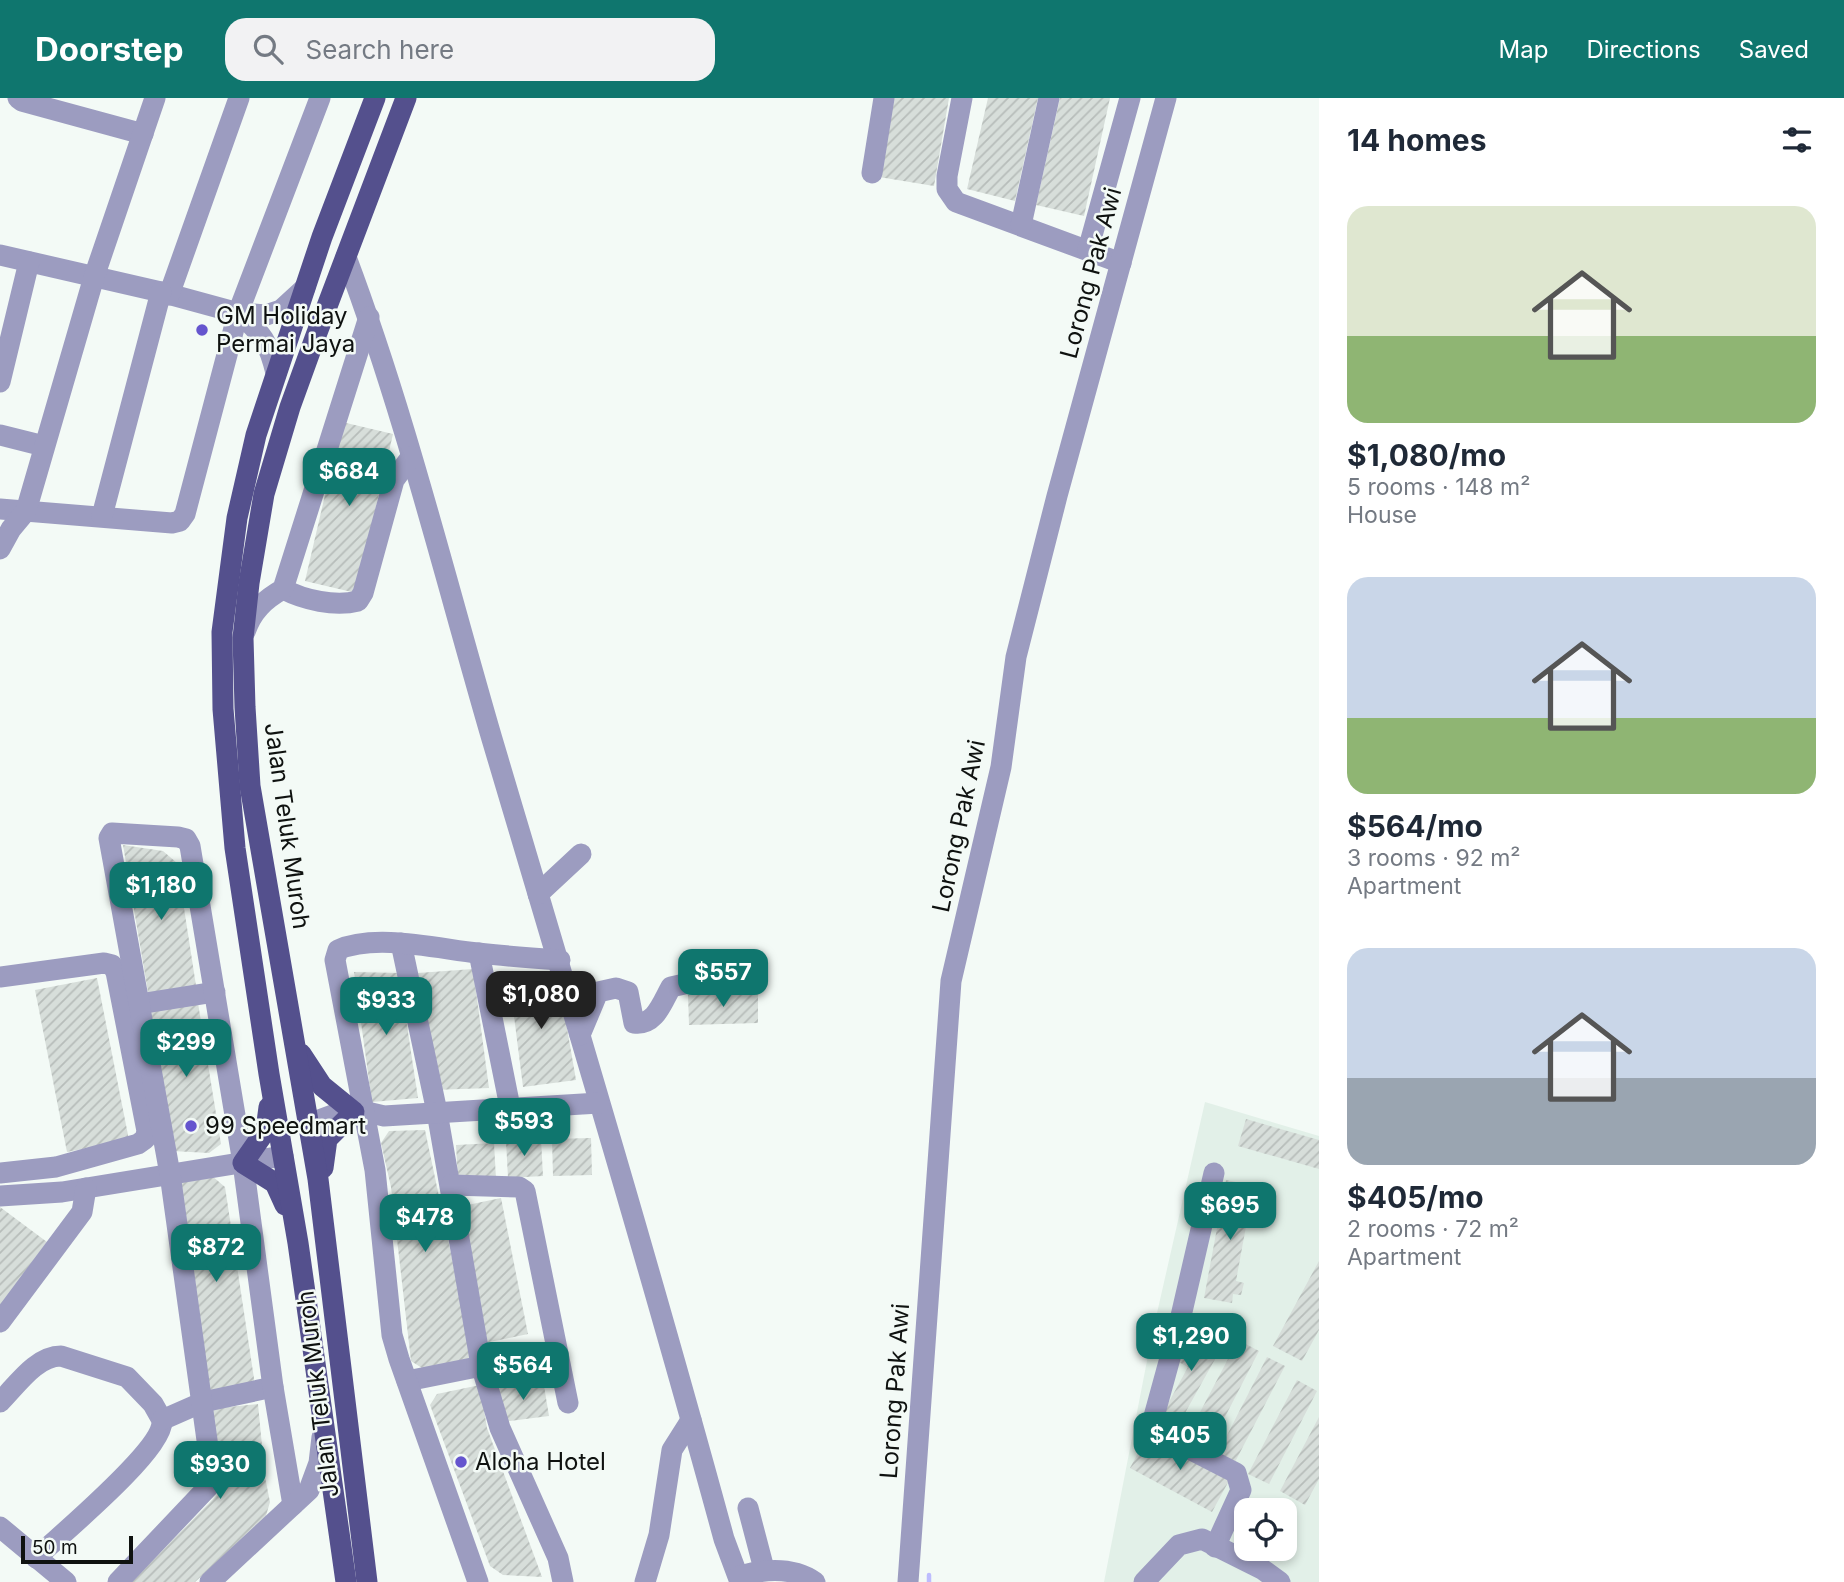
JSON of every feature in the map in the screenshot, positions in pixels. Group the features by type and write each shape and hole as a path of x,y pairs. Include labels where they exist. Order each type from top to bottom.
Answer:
{"main road":[{"name":"Jalan Teluk Muroh","path":"346,1582 298,1243 235,848 223,709 222,632 237,518 256,435 339,191 375,98"},
{"name":"Jalan Teluk Muroh","path":"367,1582 318,1179 250,786 244,707 243,638 264,494 290,407 406,98"},
{"path":"292,1037 311,1073 322,1086 358,1111 327,1139 321,1202"},
{"path":"269,1074 269,1122 243,1163 275,1183 298,1243"},
{"path":"274,1105 284,1115 308,1124 283,1156 305,1167 318,1179"}],"street":[{"path":"0,549 10,529 26,511 94,277 155,98"},
{"path":"102,516 165,294 239,98"},
{"path":"0,509 173,523 180,521 185,514 238,313 320,98"},
{"path":"872,173 884,98"},
{"path":"962,98 947,176 947,189 956,202 1121,263"},
{"path":"1021,225 1049,98"},
{"path":"1088,250 1130,98"},
{"name":"Lorong Pak Awi","path":"908,1582 951,981 1001,767 1016,657 1056,496 1166,98"},
{"path":"20,100 143,134"},
{"path":"0,255 238,313 266,315 281,310 305,288"},
{"path":"346,257 369,317 538,894 560,960 724,1539 739,1579 764,1569 790,1572 815,1582"},
{"path":"0,382 29,262"},
{"path":"238,313 259,330 270,350 276,373"},
{"path":"243,638 249,620 257,608 283,589 369,317"},
{"path":"0,435 44,446"},
{"path":"283,589 301,598 350,603 358,601 363,593 394,480 411,457"},
{"path":"118,1582 209,1485 212,1476 170,1174 108,838 112,833 178,837 186,839 190,846 243,1163 273,1387 293,1505"},
{"path":"538,894 581,854"},
{"path":"478,1582 392,1335 375,1170 358,1111 335,960 338,950 349,945 401,943 560,960"},
{"path":"401,943 451,1185 481,1365 500,1428 558,1559 563,1582"},
{"path":"479,953 510,1107"},
{"path":"0,977 104,963 112,965 116,972 147,1131 145,1139 126,1147 56,1167 0,1173"},
{"path":"580,1035 598,992 616,988 628,992 634,1023 642,1025 650,1022 671,987 742,971"},
{"path":"139,1004 215,992"},
{"path":"308,1124 335,1114 358,1111 384,1115 599,1103"},
{"path":"0,1196 86,1188 283,1156"},
{"path":"1214,1173 1178,1329 1153,1420 1158,1433 1236,1473 1241,1490 1215,1547"},
{"path":"451,1185 519,1187 525,1191 568,1403"},
{"path":"0,1322 82,1212 86,1188"},
{"path":"407,1381 557,1351"},
{"path":"0,1402 39,1362 50,1356 61,1356 127,1377 153,1404 162,1420 160,1434 142,1459 36,1558"},
{"path":"162,1420 203,1402 273,1387"},
{"path":"645,1582 659,1535 672,1450 691,1420"},
{"path":"210,1582 309,1490 319,1463 323,1422"},
{"path":"309,1490 320,1494 326,1500 338,1522"},
{"path":"748,1508 764,1569"},
{"path":"0,1527 66,1582"},
{"path":"1144,1582 1179,1545 1202,1539 1262,1569 1280,1582"},
{"path":"363,1556 375,1582"}],"shaded area":[{"path":"1205,1102 1319,1136 1319,1582 1104,1582 1152,1335"}],"building":[{"path":"892,98 949,98 934,186 879,177"},
{"path":"988,98 1038,98 1015,201 967,189"},
{"path":"1060,98 1110,98 1084,216 1036,205"},
{"path":"342,422 393,434 356,593 305,581"},
{"path":"123,845 163,851 177,863 197,992 149,998"},
{"path":"473,969 489,1088 434,1090 418,973"},
{"path":"354,972 399,973 418,1098 372,1102"},
{"path":"558,976 576,1080 523,1087 509,977"},
{"path":"97,978 129,1140 67,1152 35,990"},
{"path":"758,993 758,1023 689,1025 688,995"},
{"path":"198,1003 221,1144 209,1153 172,1151 150,1009"},
{"path":"1246,1119 1319,1140 1319,1169 1238,1146"},
{"path":"425,1130 473,1358 422,1368 411,1361 391,1187 381,1143 389,1131"},
{"path":"591,1138 592,1175 553,1176 552,1139"},
{"path":"541,1139 543,1176 508,1178 506,1141"},
{"path":"494,1143 496,1179 458,1181 456,1145"},
{"path":"212,1176 225,1187 255,1385 209,1392 178,1182"},
{"path":"1226,1180 1255,1186 1252,1199 1261,1201 1258,1212 1249,1210 1236,1281 1244,1283 1241,1295 1233,1294 1232,1303 1204,1298"},
{"path":"501,1198 528,1334 485,1343 458,1207"},
{"path":"0,1207 47,1242 0,1306"},
{"path":"1319,1261 1319,1330 1302,1361 1273,1346"},
{"path":"1192,1325 1224,1343 1175,1431 1158,1422 1188,1367 1173,1359"},
{"path":"1238,1340 1259,1351 1209,1448 1187,1437"},
{"path":"1267,1357 1285,1366 1235,1462 1218,1453"},
{"path":"543,1380 549,1416 502,1422 495,1389"},
{"path":"1297,1380 1317,1391 1269,1484 1248,1474"},
{"path":"480,1385 487,1428 542,1577 503,1575 490,1566 430,1405 437,1394"},
{"path":"258,1404 270,1502 265,1519 195,1582 131,1582 217,1495 208,1409"},
{"path":"1319,1417 1319,1479 1305,1505 1297,1498 1280,1491"},
{"path":"1149,1432 1231,1477 1212,1512 1130,1468"}],"waterway":[{"path":"929,1575 929,1582"}],"place":[{"name":"GM Holiday Permai Jaya","path":"202,330"},
{"name":"99 Speedmart","path":"191,1126"},
{"name":"Aloha Hotel","path":"461,1462"}]}
